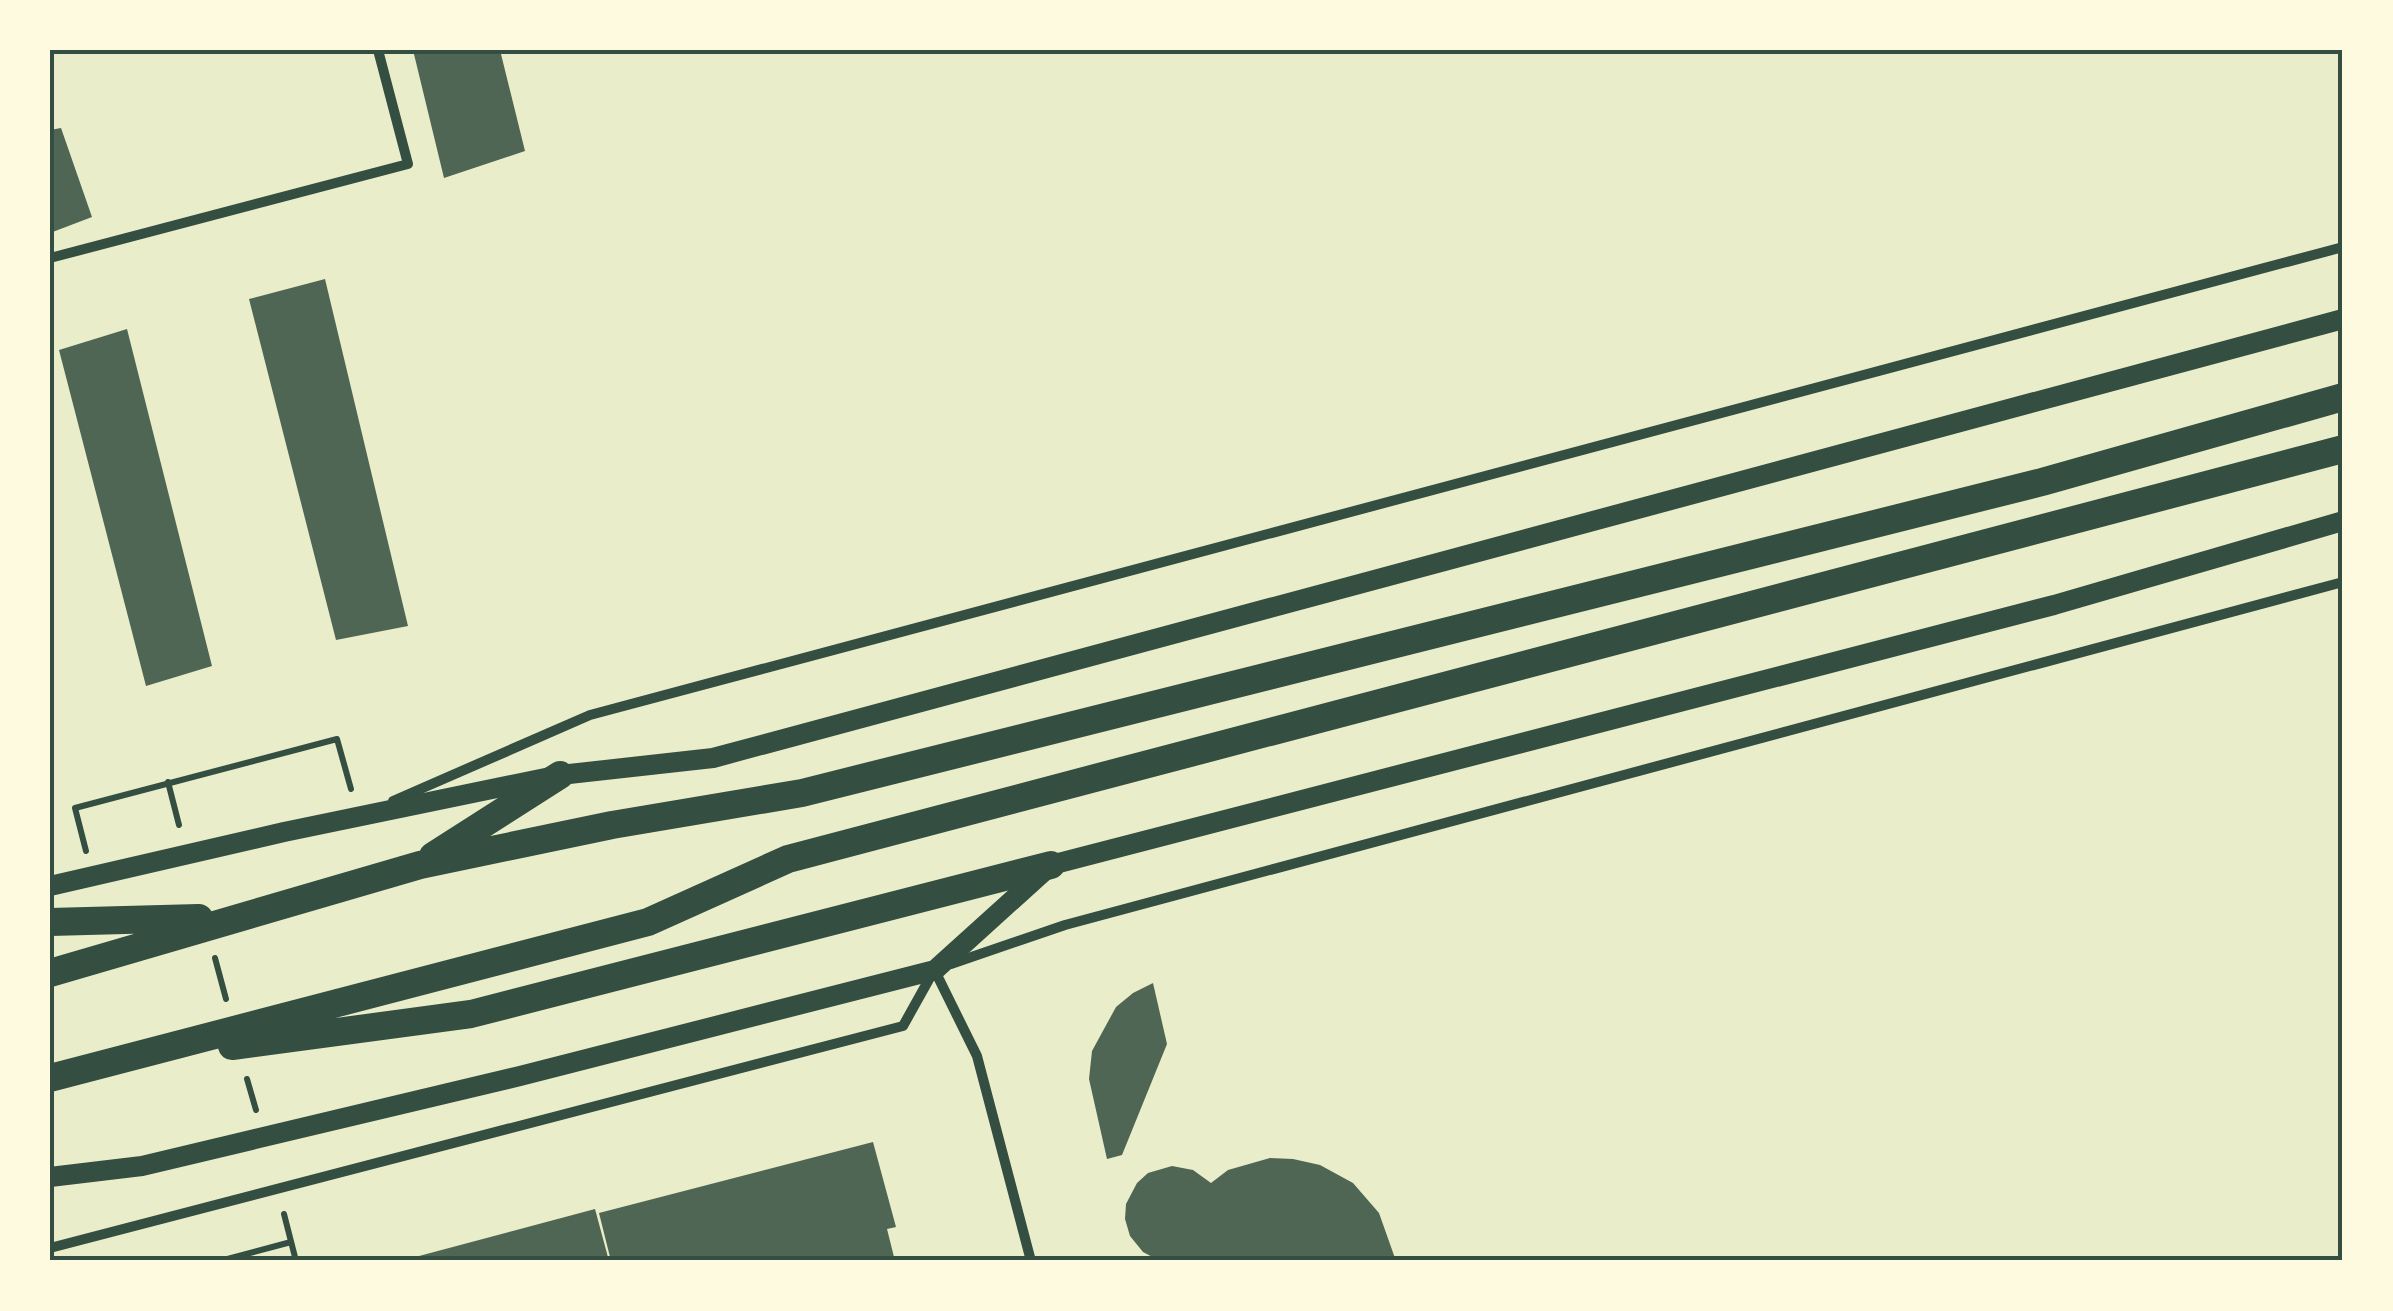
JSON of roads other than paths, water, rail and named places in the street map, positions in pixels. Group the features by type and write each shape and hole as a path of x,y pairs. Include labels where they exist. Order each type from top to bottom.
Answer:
{"highway":[{"path":"50,974 420,865 612,825 802,793 2042,482 2343,396"},
{"path":"50,1078 648,922 788,858 2343,450"},
{"path":"420,865 560,775"},
{"path":"112,1062 471,1014 1051,865"},
{"path":"50,922 235,917"}],"main road":[{"path":"50,886 560,775 713,758 2343,319"},
{"path":"50,1177 142,1166 520,1076 934,970 1051,865 2054,605 2343,521"}],"street":[{"path":"50,258 408,164 378,50"},
{"path":"358,816 590,715 2343,247"},
{"path":"50,1248 903,1026 934,970 1065,925 2343,582"},
{"path":"934,970 977,1056 1031,1261"}]}
